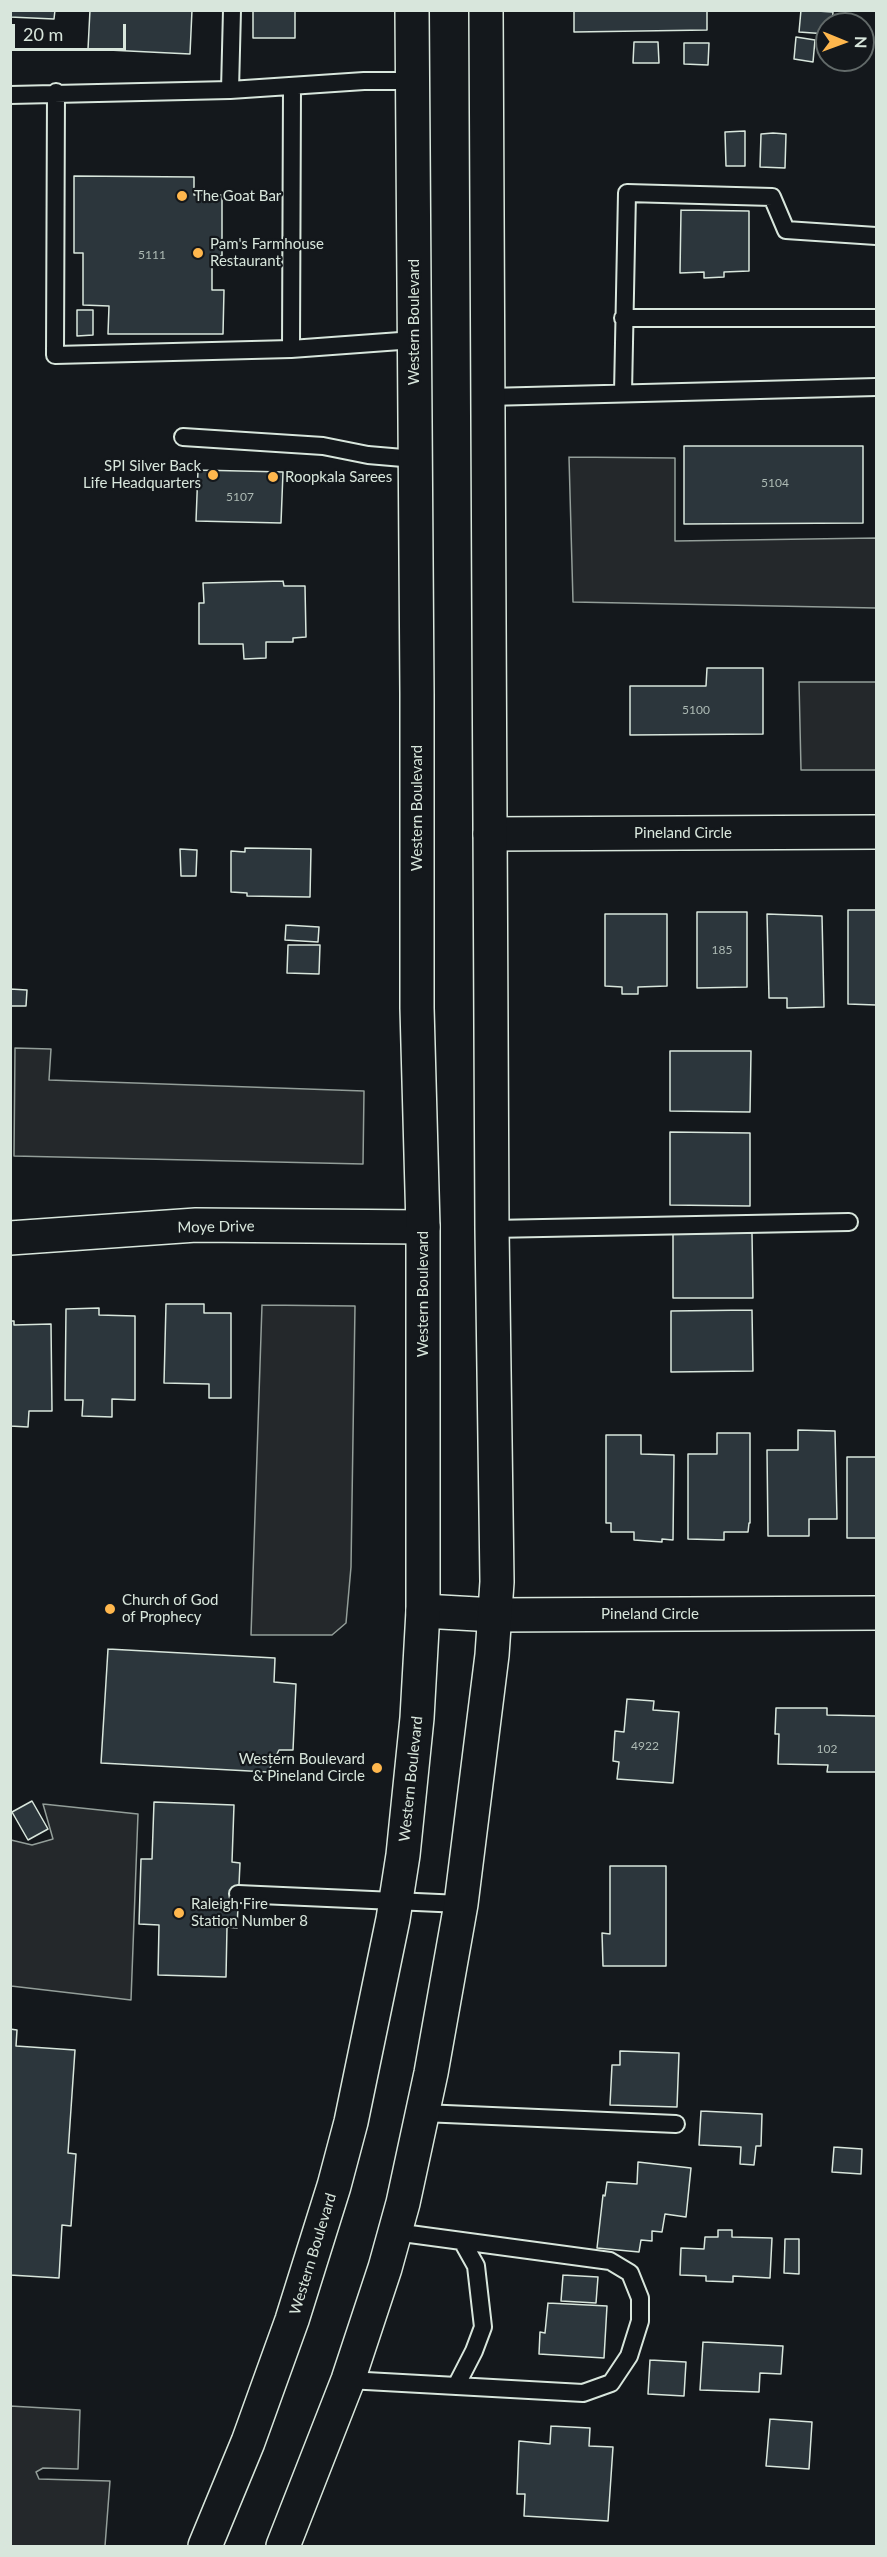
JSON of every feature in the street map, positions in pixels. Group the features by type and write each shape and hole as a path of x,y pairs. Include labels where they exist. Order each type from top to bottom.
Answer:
{"main road":[{"name":"Western Boulevard","path":"206,2547 274,2372 334,2186 365,2057 396,1901 413,1773 423,1611 423,1227 417,1008 412,10"},
{"path":"283,2547 348,2380 395,2232 423,2113 461,1904 476,1797 495,1615 497,1582 492,1229 486,10"},
{"name":"Pineland Circle","path":"490,834 876,832"},
{"name":"Moye Drive","path":"10,1238 196,1225 423,1227"},
{"name":"Pineland Circle","path":"423,1611 495,1615 876,1613"}],"lane":[{"path":"230,90 232,10"},
{"path":"10,95 56,92 230,90 364,81 412,81"},
{"path":"291,349 292,86"},
{"path":"56,92 55,355 291,349 414,340"},
{"path":"623,393 627,193 772,197 786,230 876,236"},
{"path":"623,318 876,318"},
{"path":"488,397 876,387"},
{"path":"183,436 323,446 368,455 415,459"},
{"path":"492,1229 849,1222"},
{"path":"238,1894 461,1904"},
{"path":"423,2113 676,2124"},
{"path":"348,2380 583,2393 611,2384 629,2356 640,2321 640,2298 630,2273 610,2261 395,2232"},
{"path":"456,2386 474,2351 483,2327 476,2266 462,2241"}],"shaded area":[{"path":"569,457 675,458 675,541 876,538 876,608 573,602"},
{"path":"799,682 876,682 876,770 801,770"},
{"path":"15,1048 51,1049 49,1080 364,1091 363,1164 14,1156"},
{"path":"262,1305 355,1306 351,1567 346,1623 332,1635 251,1635"},
{"path":"43,1804 138,1814 131,2000 11,1986 11,1840 32,1845 53,1839"},
{"path":"10,2406 80,2410 78,2469 43,2468 36,2472 39,2479 110,2481 105,2546 11,2546"}],"building":[{"path":"10,10 55,10 54,19 10,17"},
{"path":"90,10 192,10 190,54 88,49"},
{"path":"253,10 295,10 295,38 253,38"},
{"path":"574,10 707,10 707,30 574,32"},
{"path":"801,10 833,12 815,12 815,33 799,32"},
{"path":"796,37 815,40 813,62 794,59"},
{"path":"634,42 658,42 659,63 633,63"},
{"path":"684,43 709,43 708,65 684,64"},
{"path":"745,131 745,166 726,166 725,132"},
{"path":"761,134 786,134 785,168 760,167"},
{"path":"74,176 194,177 194,195 222,195 222,256 212,256 212,290 224,290 223,334 108,334 109,306 83,305 83,253 74,253"},
{"path":"681,210 749,211 749,271 724,272 724,277 704,278 704,272 680,273"},
{"path":"77,310 93,310 93,335 77,336"},
{"path":"684,446 863,446 863,523 684,524"},
{"path":"198,470 283,472 281,523 196,521"},
{"path":"283,581 284,586 305,586 306,637 293,638 293,642 266,642 266,658 244,659 243,644 199,644 199,603 204,603 203,583"},
{"path":"707,668 763,668 763,734 630,735 630,686 706,686"},
{"path":"245,848 311,849 310,897 247,896 247,893 231,892 231,851 245,852"},
{"path":"180,849 197,850 196,876 181,876"},
{"path":"848,910 876,910 876,1005 848,1004"},
{"path":"697,912 747,912 747,987 697,988"},
{"path":"605,914 667,914 667,986 638,987 638,994 622,994 622,987 605,986"},
{"path":"767,914 822,916 824,1007 787,1008 787,998 769,998"},
{"path":"286,925 319,927 318,942 285,940"},
{"path":"288,945 320,945 319,974 287,973"},
{"path":"10,989 27,990 26,1006 10,1006"},
{"path":"670,1051 751,1051 750,1112 670,1111"},
{"path":"670,1132 750,1133 750,1206 670,1205"},
{"path":"752,1233 753,1298 673,1298 673,1234"},
{"path":"166,1304 204,1304 204,1313 231,1313 231,1398 209,1398 209,1384 164,1383"},
{"path":"99,1308 99,1315 135,1316 135,1400 112,1399 112,1417 82,1416 83,1400 65,1400 66,1309"},
{"path":"752,1310 753,1371 671,1372 671,1311"},
{"path":"10,1321 14,1321 14,1325 51,1324 52,1411 29,1411 28,1427 10,1426"},
{"path":"798,1430 835,1431 837,1519 809,1519 809,1536 768,1536 767,1450 798,1450"},
{"path":"717,1433 750,1433 750,1523 748,1532 724,1532 724,1540 688,1539 688,1454 717,1454"},
{"path":"606,1435 641,1435 641,1454 674,1455 673,1540 662,1539 662,1542 634,1540 634,1532 611,1532 611,1523 606,1523"},
{"path":"847,1457 876,1457 876,1538 847,1538"},
{"path":"108,1649 275,1658 274,1682 296,1684 293,1750 279,1750 268,1772 101,1763"},
{"path":"627,1699 654,1701 653,1710 679,1712 673,1783 617,1779 619,1762 613,1761 615,1731 624,1732"},
{"path":"776,1708 827,1708 827,1715 876,1716 876,1772 827,1772 828,1765 778,1764 779,1734 775,1734"},
{"path":"32,1801 48,1829 28,1840 12,1812"},
{"path":"154,1802 234,1805 232,1862 240,1863 237,1928 227,1927 226,1977 158,1975 159,1925 139,1924 141,1859 152,1859"},
{"path":"610,1866 666,1866 666,1966 603,1966 602,1933 610,1934"},
{"path":"10,2029 17,2030 16,2046 75,2050 68,2153 76,2154 71,2226 62,2225 59,2278 10,2275"},
{"path":"620,2051 679,2053 677,2107 610,2105 612,2065 620,2065"},
{"path":"701,2111 762,2114 761,2146 756,2146 754,2165 740,2164 741,2147 699,2145"},
{"path":"834,2147 862,2149 861,2174 832,2172"},
{"path":"638,2162 691,2168 686,2217 665,2214 662,2232 652,2231 652,2241 641,2240 639,2252 597,2248 603,2195 605,2196 607,2182 637,2184"},
{"path":"718,2230 732,2230 732,2237 772,2238 770,2278 733,2276 733,2282 706,2281 706,2276 680,2275 681,2248 704,2249 705,2237 718,2237"},
{"path":"785,2239 799,2239 799,2274 784,2273"},
{"path":"563,2275 598,2277 596,2303 561,2301"},
{"path":"548,2303 607,2306 604,2358 539,2354 540,2332 545,2333"},
{"path":"703,2342 783,2346 781,2374 760,2373 759,2392 700,2390"},
{"path":"650,2360 686,2362 684,2396 648,2394"},
{"path":"770,2419 812,2422 809,2469 766,2466"},
{"path":"551,2426 590,2428 589,2446 613,2447 608,2521 524,2516 525,2494 517,2494 519,2441 550,2444"}],"place":[{"name":"The Goat Bar","path":"182,196"},
{"name":"Pam's Farmhouse Restaurant","path":"198,253"},
{"name":"SPI Silver Back Life Headquarters","path":"213,475"},
{"name":"Roopkala Sarees","path":"273,477"},
{"name":"Church of God of Prophecy","path":"110,1609"},
{"name":"Western Boulevard & Pineland Circle","path":"377,1768"},
{"name":"Raleigh Fire Station Number 8","path":"179,1913"}]}
